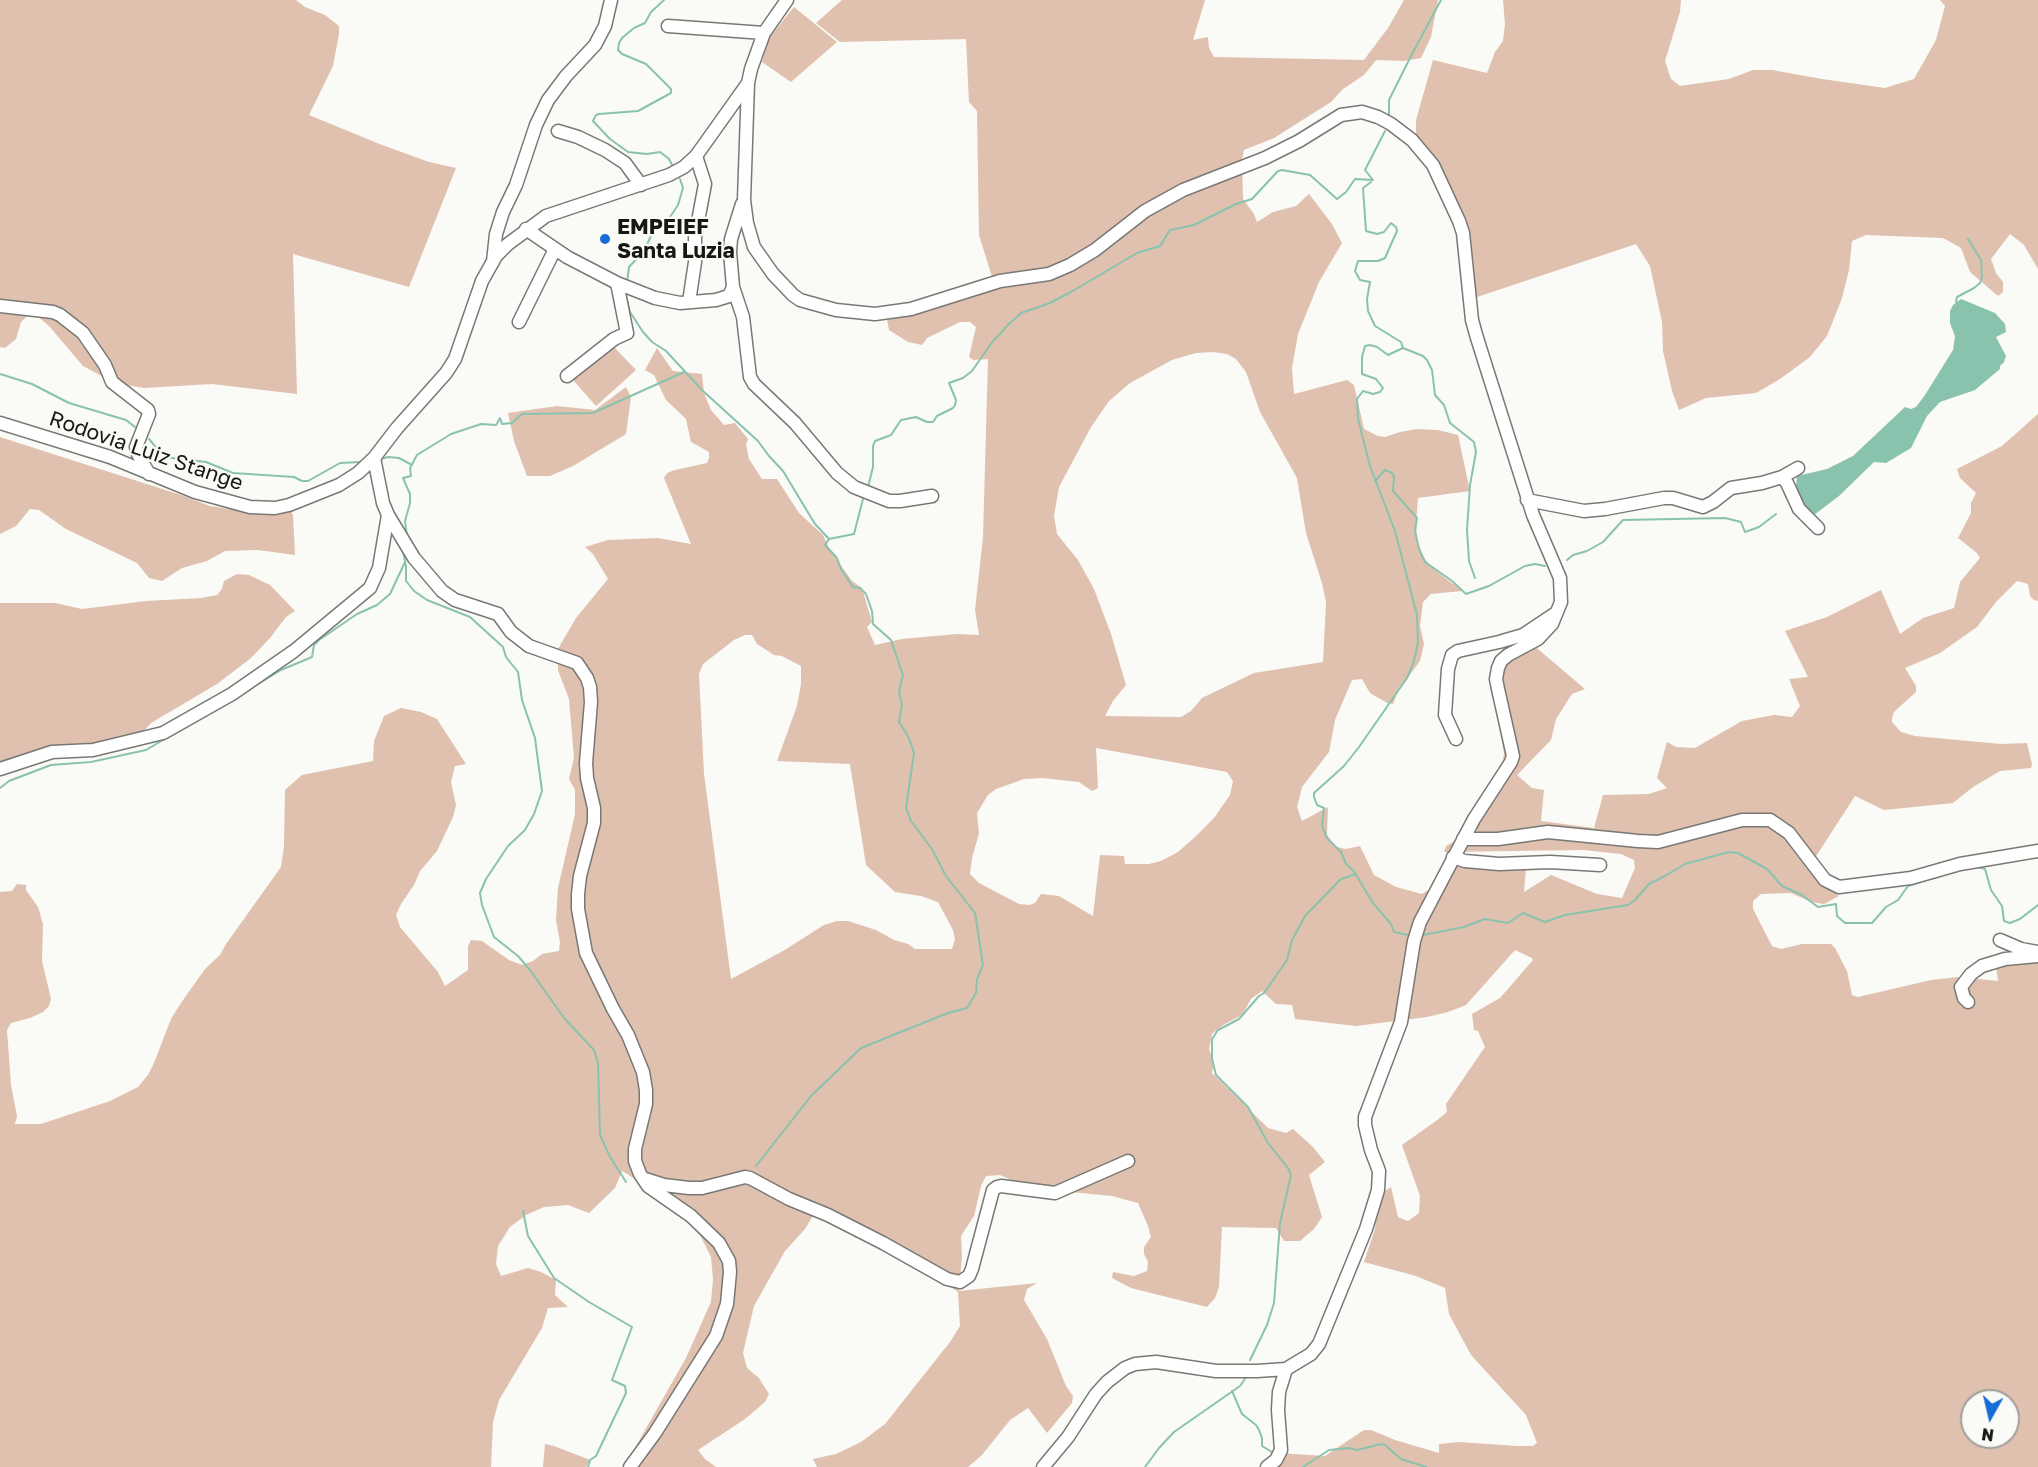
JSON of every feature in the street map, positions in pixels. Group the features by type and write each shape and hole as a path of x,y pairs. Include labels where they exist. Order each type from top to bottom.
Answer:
{"street":[{"path":"493,262 496,234 503,212 516,185 536,125 548,100 562,81 596,45 605,26 611,0"},
{"name":"Rodovia Luiz Stange","path":"0,423 110,457 195,492 250,507 275,508 306,499 339,485 358,473 374,458 397,428 435,387 455,359 482,281 493,262 508,244 546,216 641,185 684,167 696,156 748,83 764,33 787,0"},
{"path":"668,26 764,33"},
{"path":"748,83 744,200 747,223 754,247 773,274 793,295 810,304 836,310 875,314 911,309 1000,281 1049,274 1070,266 1095,250 1145,211 1183,190 1274,154 1341,115 1362,112 1390,124 1420,148 1432,165 1459,221 1463,233 1472,320 1527,500 1560,578 1561,602 1546,632 1501,661 1498,668 1498,689 1513,756 1463,839 1420,922 1414,941 1401,1022 1365,1117 1367,1134 1380,1180 1373,1208 1319,1344 1311,1354 1286,1369 1216,1371 1156,1362 1135,1364 1125,1368 1107,1382 1096,1395 1068,1437 1043,1467"},
{"path":"558,131 606,150 625,164 641,185"},
{"path":"689,303 695,262 695,237 705,184 696,156"},
{"path":"744,200 731,239 730,252 733,288 743,317 750,378 795,423 848,483 865,492 895,502 932,496"},
{"path":"526,229 555,249 623,285 655,298 689,303 716,300 729,296 733,288"},
{"path":"519,322 555,249"},
{"path":"567,376 614,339 627,333 623,285"},
{"path":"0,306 53,312 83,333 105,364 112,382 148,410 149,414 136,447 142,464 149,474"},
{"path":"374,458 388,515 414,558 442,591 455,600 498,614 511,632 523,642 577,663 587,678 591,702 586,763 594,808 594,823 580,876 578,909 586,953 628,1035 643,1072 646,1104 635,1149 635,1161 648,1186 691,1216 719,1243 729,1261 730,1285 716,1336 655,1433 630,1467"},
{"path":"1527,500 1584,511 1664,498 1673,498 1703,507 1731,488 1762,483 1782,477 1798,468"},
{"path":"1782,477 1785,478 1799,509 1818,528"},
{"path":"0,769 52,752 93,750 163,733 232,694 286,656 370,588 379,568 388,515"},
{"path":"1456,739 1445,715 1448,669 1452,655 1458,651 1523,635 1557,612"},
{"path":"1463,839 1498,839 1548,832 1658,842 1742,820 1770,820 1789,834 1825,880 1839,887 1911,878 1960,864 2038,851"},
{"path":"1453,857 1465,861 1499,864 1550,862 1600,865"},
{"path":"2000,940 2038,954"},
{"path":"1968,1002 1964,998 1961,987 1971,974 1982,966 2005,959 2038,954"},
{"path":"643,1178 664,1185 689,1188 702,1188 745,1177 750,1178 789,1199 883,1242 947,1279 960,1282 969,1276 972,1269 993,1190 997,1187 1055,1193 1128,1161"},
{"path":"1267,1467 1276,1460 1281,1450 1279,1392 1286,1369"}],"shaded area":[{"path":"0,0 296,0 305,7 325,15 339,26 339,34 333,66 309,115 429,162 456,168 409,287 293,254 297,394 212,384 144,388 115,383 83,366 49,326 36,315 28,315 21,322 16,339 5,348 0,347"},
{"path":"842,0 1205,0 1193,40 1208,37 1209,48 1214,57 1364,60 1388,28 1404,0 1438,0 1431,37 1421,58 1404,61 1376,60 1364,75 1343,89 1331,102 1274,138 1244,150 1242,159 1243,199 1257,222 1273,212 1296,206 1309,194 1332,224 1342,243 1319,282 1298,334 1292,368 1294,394 1347,380 1354,385 1364,429 1378,436 1385,437 1417,429 1438,430 1458,435 1470,491 1418,498 1417,540 1423,556 1431,567 1462,591 1431,594 1423,602 1420,626 1424,644 1420,661 1398,691 1393,704 1370,693 1362,679 1352,680 1335,720 1329,752 1302,787 1297,807 1302,821 1328,807 1327,835 1336,847 1346,849 1360,846 1374,875 1396,887 1422,894 1436,885 1446,863 1526,867 1524,892 1551,875 1597,894 1622,898 1635,868 1634,860 1621,854 1583,850 1444,852 1446,846 1455,841 1479,837 1472,817 1503,760 1504,753 1491,677 1495,659 1505,646 1525,638 1585,689 1572,694 1556,719 1551,740 1517,775 1532,788 1544,790 1541,821 1594,828 1603,795 1649,794 1667,788 1657,778 1667,742 1676,747 1695,748 1742,721 1774,715 1792,717 1800,706 1789,679 1808,677 1785,631 1827,617 1881,590 1900,634 1923,618 1954,608 1960,582 1980,558 1958,538 1971,513 1971,503 1976,493 1960,478 1957,469 2002,446 2038,414 2038,601 2030,596 2028,584 2017,581 1996,602 1977,627 1940,653 1905,668 1916,686 1916,692 1894,712 1892,718 1892,722 1901,732 1915,736 2001,744 2027,743 2031,768 2000,771 1973,787 1953,803 1884,810 1855,796 1809,867 1839,896 1824,904 1811,902 1791,893 1761,894 1753,901 1753,909 1772,946 1781,949 1802,944 1831,944 1847,971 1852,995 1858,997 1931,980 1958,977 1998,981 1996,966 2038,961 2038,1467 1270,1467 1279,1453 1325,1456 1364,1430 1371,1430 1439,1453 1439,1444 1459,1442 1533,1446 1537,1443 1526,1415 1471,1355 1449,1314 1445,1288 1416,1276 1364,1262 1375,1229 1378,1198 1385,1191 1391,1187 1398,1217 1408,1221 1419,1213 1420,1196 1402,1145 1447,1112 1446,1104 1485,1047 1478,1031 1474,1030 1472,1014 1500,998 1533,960 1515,950 1466,1005 1448,1012 1356,1026 1295,1019 1292,1005 1276,1004 1262,991 1251,999 1242,1015 1212,1034 1209,1049 1214,1063 1212,1073 1268,1128 1286,1133 1293,1129 1312,1146 1325,1162 1309,1175 1322,1217 1314,1229 1300,1241 1284,1241 1276,1228 1222,1227 1219,1287 1215,1298 1207,1307 1131,1288 1112,1278 1113,1272 1134,1276 1147,1271 1148,1262 1144,1254 1144,1247 1151,1237 1138,1203 1112,1196 1018,1183 1000,1175 986,1176 981,1186 974,1216 961,1236 959,1291 1037,1283 1027,1289 1024,1300 1047,1339 1066,1386 1073,1396 1072,1403 1047,1433 1028,1408 1010,1420 982,1455 968,1467 817,1467 813,1459 836,1454 861,1442 885,1424 960,1326 958,1292 911,1261 816,1211 805,1229 785,1251 754,1306 743,1353 747,1368 759,1378 769,1394 765,1402 745,1419 698,1450 716,1467 624,1467 686,1358 711,1302 713,1279 711,1257 694,1223 653,1190 622,1171 615,1188 589,1213 568,1205 544,1207 526,1215 510,1227 498,1246 496,1264 501,1276 528,1268 541,1272 556,1280 555,1295 568,1307 548,1308 542,1328 499,1400 493,1422 491,1467 0,1467 0,892 12,891 17,884 26,885 26,890 38,907 43,924 42,961 51,999 49,1006 43,1012 11,1023 7,1030 11,1085 17,1116 15,1124 41,1124 110,1101 138,1087 148,1075 171,1019 181,1003 205,969 220,955 281,867 284,846 285,790 302,775 373,761 374,741 384,716 401,708 421,712 437,719 466,764 455,766 451,782 456,805 453,817 437,851 420,871 401,904 396,915 400,927 438,972 445,986 468,970 468,946 471,940 482,941 509,960 522,965 542,954 559,951 560,942 556,920 558,888 575,814 575,790 569,779 574,758 569,699 558,670 558,662 550,654 558,649 576,618 608,579 593,554 585,547 608,540 658,538 691,544 664,478 667,473 675,470 707,463 709,458 709,452 691,442 686,419 666,400 654,375 645,370 657,348 673,371 702,374 704,393 711,410 724,425 735,423 748,439 746,444 749,459 762,479 777,479 799,513 823,535 830,550 852,581 862,588 872,622 867,627 875,645 902,639 957,634 979,635 975,610 983,537 988,359 973,360 969,357 976,327 970,322 960,322 927,338 922,345 908,342 889,330 886,314 993,280 979,235 977,111 969,102 966,39 840,42 816,23","holes":["1196,353 1227,354 1236,359 1246,372 1260,412 1297,478 1306,533 1326,602 1323,662 1254,673 1202,698 1191,711 1181,717 1105,716 1126,685 1111,634 1094,589 1078,560 1057,534 1054,516 1059,487 1091,427 1109,401 1130,383 1172,360","745,635 752,635 757,644 774,655 782,656 801,666 797,706 777,761 850,764 866,865 895,892 921,896 938,902 953,930 955,939 952,949 915,949 876,930 848,921 837,921 824,925 783,951 731,979 704,774 699,674 703,664 734,640","1096,748 1227,772 1233,781 1230,795 1214,818 1195,837 1178,852 1161,861 1149,864 1125,864 1124,856 1100,855 1093,916 1059,896 1041,894 1035,903 1019,904 979,883 970,874 979,833 977,813 988,795 996,789 1024,779 1043,778 1079,782 1092,791 1098,788"]},
{"path":"1503,0 1681,0 1680,12 1665,61 1671,79 1680,86 1729,79 1753,70 1772,70 1885,88 1914,79 1936,40 1945,6 1940,0 2038,0 2038,269 2024,245 2010,234 1991,259 1996,273 2003,282 2003,292 1998,296 1970,272 1961,248 1943,238 1866,235 1852,241 1849,270 1842,298 1827,336 1810,357 1756,393 1706,398 1679,410 1663,351 1662,322 1650,266 1636,244 1468,300 1456,219 1429,172 1416,135 1416,120 1433,60 1487,73 1495,52 1503,41 1505,24"},
{"path":"794,7 837,42 791,82 762,62 769,38"},
{"path":"1961,299 1995,313 2005,324 2006,332 1996,337 2006,356 2000,369 1975,390 1940,402 1927,416 1911,448 1886,463 1874,462 1839,496 1814,515 1803,507 1796,487 1797,476 1827,469 1853,456 1905,407 1911,409 1916,407 1953,350 1955,336 1950,323 1950,311 1953,305"},
{"path":"612,345 636,370 596,406 573,380"},
{"path":"626,387 631,397 626,434 573,466 550,476 527,476 514,441 508,413 557,406 595,410"},
{"path":"0,437 210,506 243,511 286,504 293,515 295,555 258,550 225,551 207,561 182,568 162,581 149,578 137,563 66,529 39,510 30,509 16,526 0,534"},
{"path":"237,574 249,575 270,585 295,611 286,617 251,658 217,684 151,723 142,733 0,766 0,603 55,603 82,609 146,601 201,598 217,595 224,581"},
{"path":"545,1444 590,1460 586,1467 543,1467"}],"waterway":[{"path":"664,0 651,12 645,23 634,28 622,38 618,50 646,64 671,89 671,93 638,111 599,114 593,121 610,139 628,152 647,154 660,152 669,159 673,167"},
{"path":"1389,116 1389,100 1441,0"},
{"path":"1373,180 1365,170 1385,131"},
{"path":"868,487 873,467 875,441 891,435 901,420 916,417 933,422 937,416 953,408 956,400 949,383 963,378 972,371 993,341 1021,313 1050,303 1137,253 1160,246 1170,230 1194,225 1236,204 1252,199 1278,171 1310,175 1337,199 1346,192 1355,179 1373,180"},
{"path":"627,282 629,267 644,251 656,225 670,217 678,205 683,188 680,179"},
{"path":"1371,182 1363,188 1366,231 1377,234 1384,232 1391,223 1397,231 1385,258 1378,261 1358,261 1355,271 1360,280 1370,282 1367,299 1368,311 1375,326 1401,342 1403,348"},
{"path":"1956,302 1957,297 1980,283 1982,277 1981,260 1968,239"},
{"path":"626,296 630,312 643,332 652,342 666,351 703,391 758,441 783,471 815,524 829,539"},
{"path":"1403,348 1388,355 1377,347 1365,346 1362,357 1362,374 1376,379 1383,388 1380,392 1373,394 1363,391 1357,399 1358,419 1370,466 1395,531 1417,615 1418,642 1407,678 1359,747 1344,766 1314,793 1314,797 1317,805 1324,808 1322,826 1327,838 1341,852 1346,864 1353,870 1373,903 1391,924 1394,932 1408,935"},
{"path":"1403,348 1427,360 1432,370 1435,395 1444,405 1450,423 1474,442 1476,452 1470,485 1467,530 1469,561 1475,578"},
{"path":"407,536 405,521 410,494 403,478 411,476 410,468 417,455 451,434 481,424 496,425 500,418 502,424 512,423 522,414 593,413 684,372"},
{"path":"0,374 32,384 69,403 126,420 135,427"},
{"path":"149,439 164,457 206,462 233,473 294,477 302,481 308,481 340,463 360,462"},
{"path":"381,459 399,458 412,465"},
{"path":"1375,481 1385,470 1392,473 1394,476 1393,491 1417,518 1415,531 1425,562 1466,594 1489,586 1525,566 1535,564 1545,566"},
{"path":"829,539 854,534 864,495"},
{"path":"1567,560 1603,542 1623,520 1725,518 1741,522 1745,532 1759,527 1776,514"},
{"path":"756,1166 811,1096 861,1048 948,1013 967,1008 976,993 977,979 983,965 975,913 946,876 932,849 911,821 906,808 914,753 909,738 899,722 902,705 899,691 903,675 891,640 873,624 872,611 866,594 860,588 853,587 841,569 837,558 825,545 829,539"},
{"path":"403,550 406,581 414,591 427,600 470,617 503,647 506,657 518,672 522,700 535,738 542,791 534,814 525,830 508,846 486,879 480,893 482,905 494,937 518,956 564,1018 594,1050 598,1063 600,1135 610,1157 626,1182"},
{"path":"237,697 281,670 312,657 314,645 319,640 357,614 377,605 390,594 405,562"},
{"path":"0,788 9,781 51,765 91,762 146,750 175,733"},
{"path":"1423,935 1464,927 1485,919 1508,923 1523,913 1545,922 1565,915 1628,905 1649,884 1685,864 1729,852 1738,853 1767,869 1782,886 1802,895 1818,907 1836,904 1837,916 1845,923 1872,923 1886,907 1898,900 1908,886 1922,881"},
{"path":"1977,867 1985,869 1991,890 2002,906 2004,921 2010,923 2020,919 2038,905"},
{"path":"1250,1360 1267,1325 1274,1303 1280,1223 1291,1175 1268,1143 1248,1107 1216,1075 1212,1059 1212,1039 1218,1030 1239,1019 1264,993 1287,960 1292,940 1305,916 1341,879 1356,874"},
{"path":"523,1211 528,1236 554,1278 632,1327 612,1380 625,1386 626,1393 596,1456 590,1460 588,1467"},
{"path":"1145,1467 1174,1432 1240,1386 1247,1376"},
{"path":"1232,1391 1242,1414 1259,1430 1262,1446 1275,1454"},
{"path":"1303,1467 1329,1450 1348,1448 1357,1450 1381,1444 1401,1459 1426,1467"}],"place":[{"name":"EMPEIEF Santa Luzia","path":"605,239"}]}
